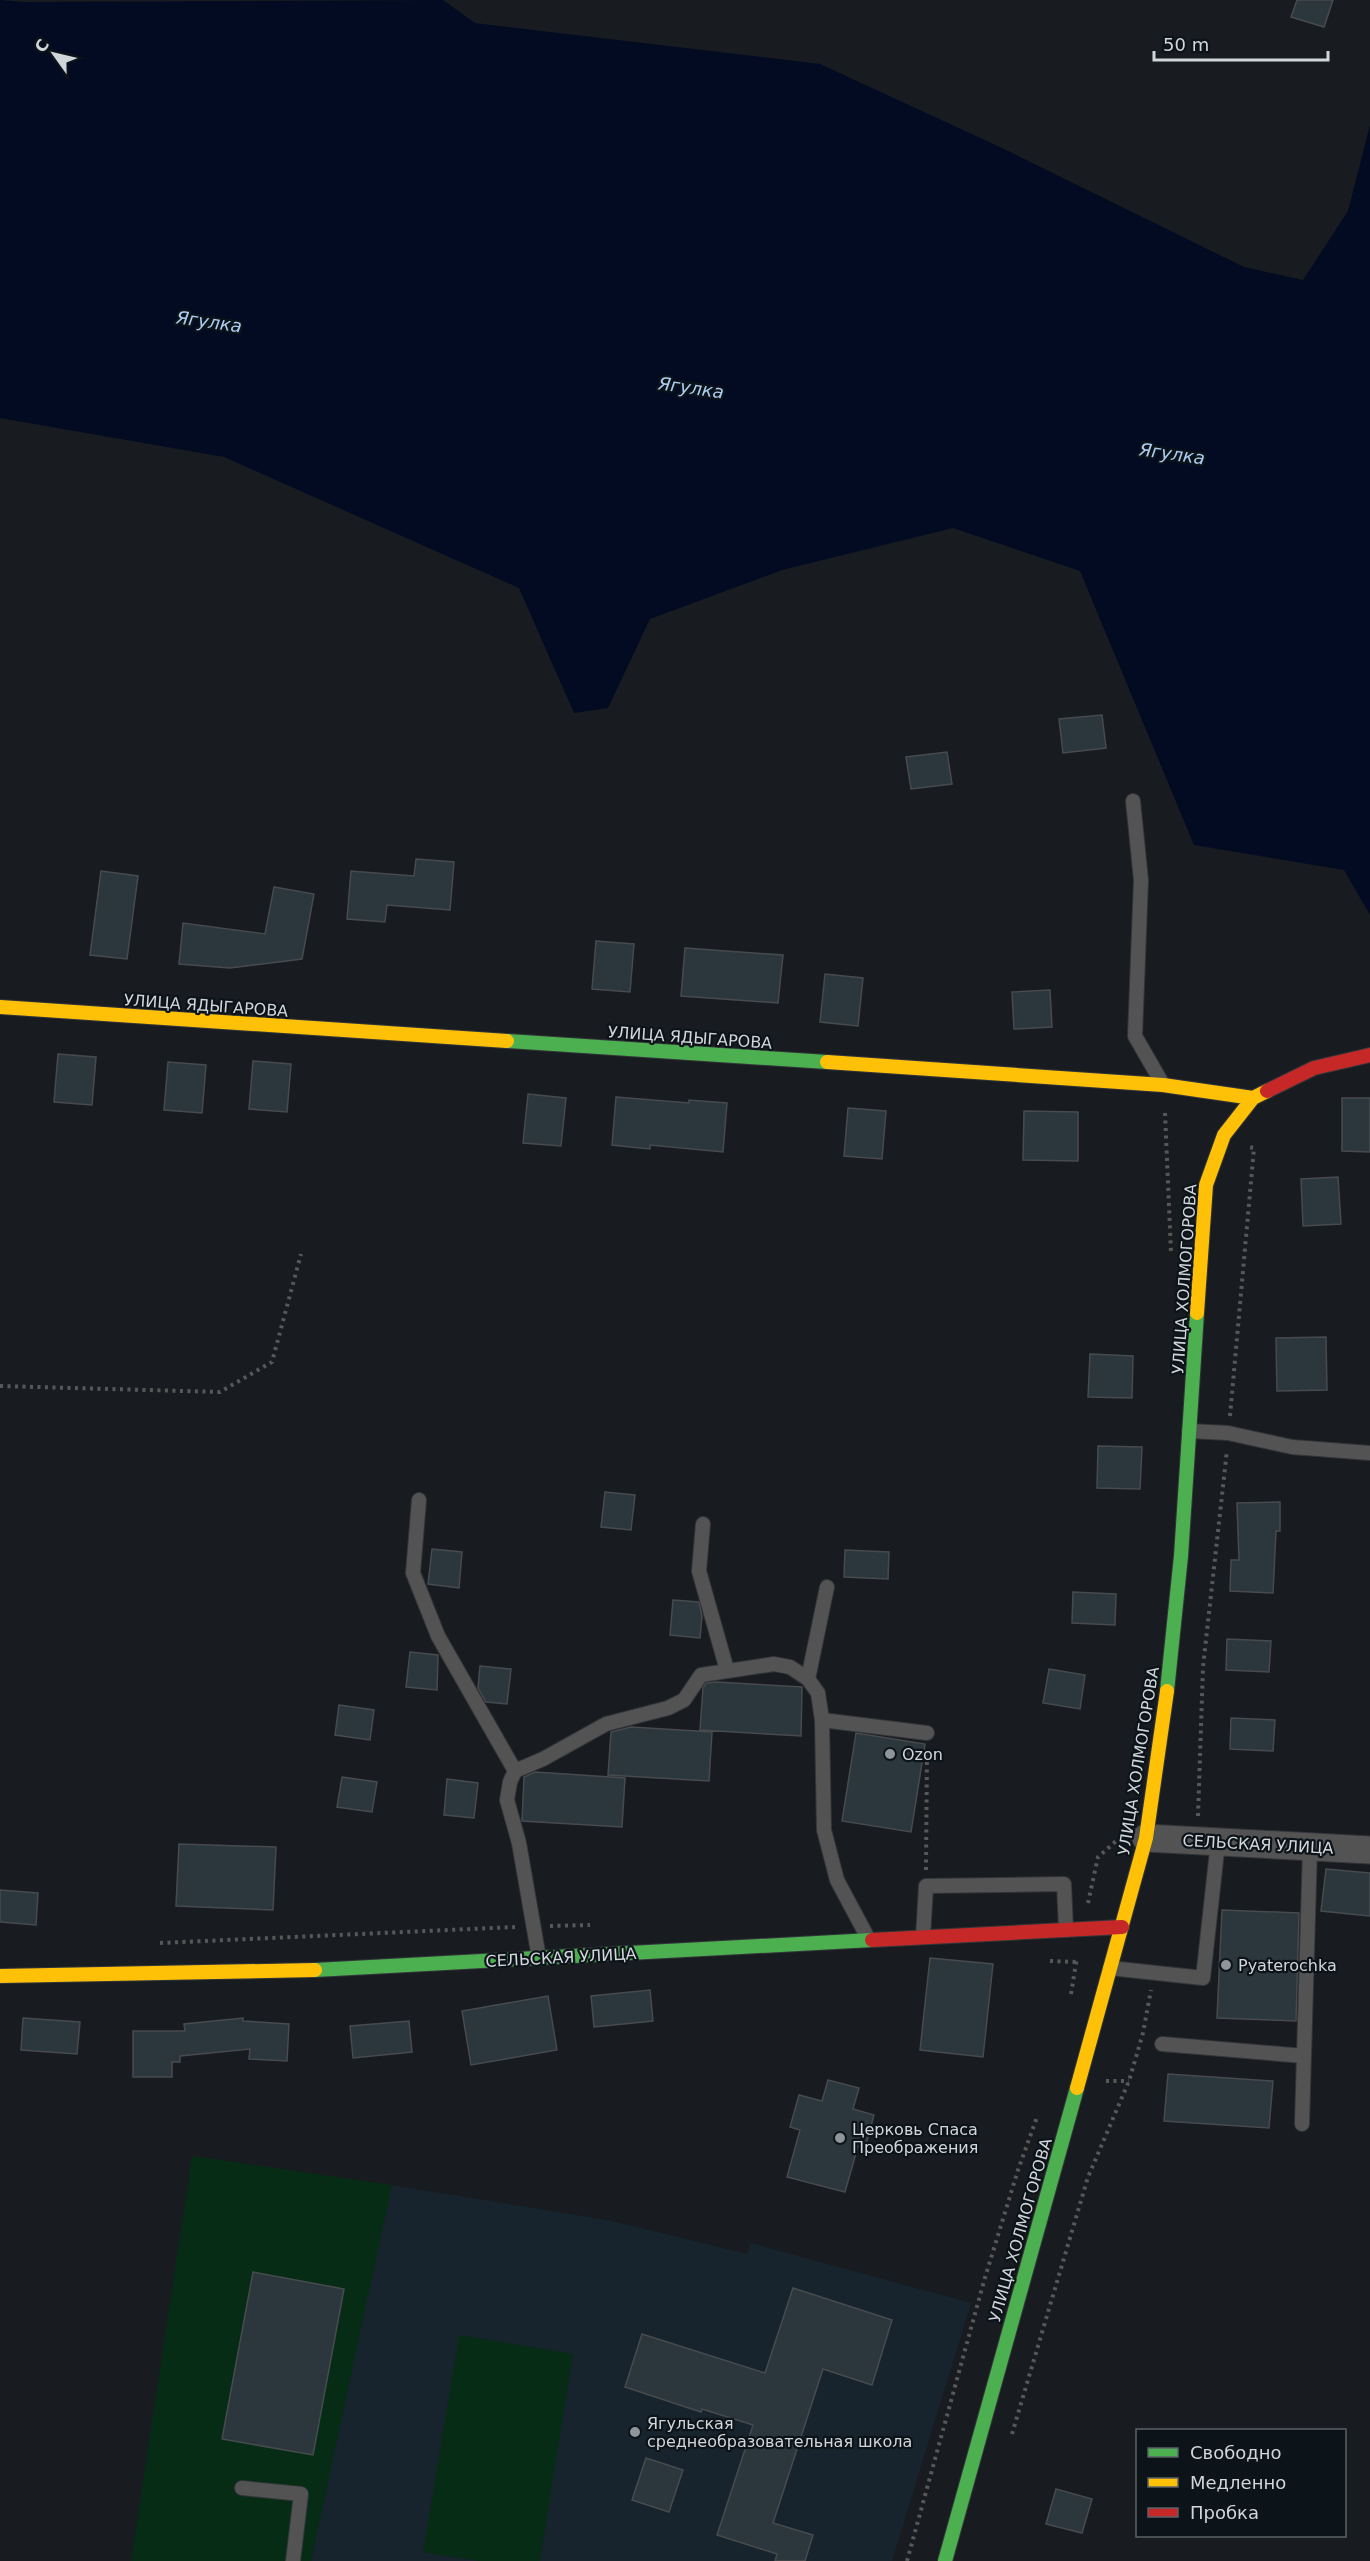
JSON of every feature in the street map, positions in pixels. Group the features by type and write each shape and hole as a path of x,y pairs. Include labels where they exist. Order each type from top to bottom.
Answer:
{"street":[{"name":"УЛИЦА ЯДЫГАРОВА","path":"0,1007 1163,1085 1253,1098"},
{"path":"1253,1098 1314,1068 1370,1055"},
{"name":"УЛИЦА ХОЛМОГОРОВА","path":"945,2561 1122,1927 1134,1837 1166,1704 1181,1556 1206,1185 1224,1135 1253,1098"},
{"name":"СЕЛЬСКАЯ УЛИЦА","path":"1134,1837 1370,1850"},
{"name":"СЕЛЬСКАЯ УЛИЦА","path":"0,1976 289,1971 1122,1927"}],"lane":[{"path":"1133,801 1141,880 1135,1036 1163,1085"},
{"path":"1190,1431 1228,1433 1292,1447 1370,1453"},
{"path":"419,1500 413,1573 438,1636 516,1771"},
{"path":"703,1524 699,1571 727,1670"},
{"path":"808,1679 827,1587"},
{"path":"539,1958 519,1843 507,1800 510,1782 516,1771 543,1760 606,1724 668,1708 684,1700 701,1676 774,1664 790,1666 808,1679 818,1693 822,1720 824,1830 837,1880 869,1940"},
{"path":"822,1720 927,1733"},
{"path":"1110,1968 1203,1978 1207,1842"},
{"path":"1302,2124 1310,1847"},
{"path":"923,1937 926,1886 1064,1884 1065,1930"},
{"path":"1162,2044 1304,2056"},
{"path":"242,2488 301,2494 293,2561"}],"path":[{"path":"1163,1085 1172,1261"},
{"path":"1207,1842 1203,1667 1228,1433 1254,1148 1245,1147"},
{"path":"0,1386 220,1392 272,1362 301,1254"},
{"path":"926,1886 927,1733"},
{"path":"1070,2002 1082,1929 1098,1857 1134,1837"},
{"path":"1009,2442 1088,2177 1129,2081 1143,2033 1154,1972"},
{"path":"907,2561 984,2281 1018,2170 1040,2108"}],"shaded area":[{"name":"Ягульская среднеобразовательная школа","path":"391,2185 607,2220 748,2254 750,2243 971,2303 892,2561 311,2561"}],"green space":[{"path":"192,2156 392,2185 311,2561 131,2561"},
{"path":"459,2335 573,2354 540,2561 479,2561 423,2552"}],"water":[{"name":"Ягулка","path":"0,0 25,2 443,0 475,23 820,64 1002,148 1244,267 1303,280 1348,211 1370,125 1370,915 1344,870 1194,845 1080,571 953,528 782,570 650,619 608,708 574,713 519,588 224,457 0,418"}],"building":[{"path":"1297,0 1333,0 1324,27 1291,17"},
{"path":"1102,715 1106,748 1063,753 1059,719"},
{"path":"947,752 952,784 911,789 906,757"},
{"path":"416,859 454,862 450,910 387,905 385,922 347,919 351,871 414,876"},
{"path":"101,871 138,876 127,959 90,955"},
{"path":"274,887 314,894 302,959 230,968 179,964 183,923 265,934"},
{"path":"596,941 634,944 630,992 592,989"},
{"path":"685,948 783,955 778,1003 681,996"},
{"path":"825,974 863,978 858,1026 820,1022"},
{"path":"1050,990 1052,1027 1014,1029 1012,992"},
{"path":"58,1054 96,1057 92,1105 54,1102"},
{"path":"253,1061 291,1064 287,1112 249,1109"},
{"path":"168,1062 206,1065 202,1113 164,1110"},
{"path":"528,1094 566,1098 561,1146 523,1143"},
{"path":"616,1097 689,1103 689,1100 727,1103 723,1152 650,1145 650,1149 612,1145"},
{"path":"1342,1098 1370,1098 1370,1152 1342,1151"},
{"path":"848,1108 886,1111 882,1159 844,1156"},
{"path":"1024,1111 1078,1112 1078,1161 1023,1160"},
{"path":"1338,1177 1341,1224 1303,1226 1301,1179"},
{"path":"1326,1337 1327,1390 1277,1391 1276,1338"},
{"path":"1090,1354 1133,1356 1132,1398 1088,1397"},
{"path":"1098,1446 1142,1447 1140,1489 1097,1488"},
{"path":"605,1492 635,1495 631,1530 601,1527"},
{"path":"1280,1502 1280,1531 1276,1531 1273,1593 1230,1591 1231,1560 1239,1560 1237,1503"},
{"path":"432,1549 462,1552 459,1588 428,1584"},
{"path":"845,1550 889,1552 888,1579 844,1577"},
{"path":"1073,1592 1116,1594 1115,1625 1072,1623"},
{"path":"673,1600 699,1602 702,1616 700,1638 670,1635"},
{"path":"1227,1639 1271,1641 1269,1672 1226,1670"},
{"path":"410,1652 438,1655 437,1690 406,1687"},
{"path":"480,1666 511,1669 507,1704 486,1702 478,1688"},
{"path":"1049,1669 1085,1675 1080,1709 1043,1703"},
{"path":"706,1683 802,1687 801,1736 700,1730 703,1688"},
{"path":"339,1705 374,1710 370,1740 335,1735"},
{"path":"1231,1718 1275,1720 1273,1751 1230,1749"},
{"path":"631,1727 712,1732 709,1781 608,1775 611,1732"},
{"path":"856,1733 925,1744 911,1832 842,1821"},
{"path":"535,1772 625,1778 622,1827 522,1821 524,1777"},
{"path":"342,1777 377,1782 372,1812 337,1807"},
{"path":"447,1779 478,1783 474,1818 444,1815"},
{"path":"179,1844 276,1847 273,1910 176,1906"},
{"path":"1326,1869 1370,1873 1370,1916 1321,1911"},
{"path":"0,1890 38,1893 36,1925 0,1922"},
{"path":"1222,1910 1299,1913 1296,2021 1217,2018"},
{"path":"930,1958 993,1964 983,2057 920,2050"},
{"path":"650,1990 653,2021 594,2027 591,1996"},
{"path":"548,1996 557,2050 471,2065 462,2011"},
{"path":"23,2018 80,2022 77,2054 21,2050"},
{"path":"243,2018 243,2021 289,2024 287,2061 249,2059 250,2049 180,2056 180,2062 172,2062 172,2077 133,2077 133,2031 185,2031 184,2024"},
{"path":"409,2021 412,2052 353,2058 350,2026"},
{"path":"1168,2074 1273,2081 1269,2128 1164,2121"},
{"name":"Церковь Спаса Преображения","path":"828,2080 859,2088 853,2109 874,2115 865,2148 858,2146 845,2192 787,2177 800,2130 790,2127 799,2095 822,2101"},
{"path":"253,2272 344,2289 313,2455 222,2439"},
{"path":"793,2288 892,2320 872,2385 823,2369 773,2523 813,2535 805,2561 775,2561 777,2554 717,2535 753,2425 702,2409 701,2412 625,2387 642,2334 765,2373"},
{"path":"646,2458 683,2470 669,2512 632,2500"},
{"path":"1056,2489 1092,2499 1082,2533 1046,2524"}],"traffic: fast":[{"path":"507,1041 827,1062"},
{"path":"1167,1691 1181,1556 1197,1313"},
{"path":"315,1970 872,1940"},
{"path":"945,2561 1077,2088"}],"traffic: slow":[{"path":"0,1007 507,1041"},
{"path":"827,1062 1163,1085 1253,1098 1267,1091"},
{"path":"1197,1313 1206,1185 1224,1135 1253,1098"},
{"path":"1077,2088 1146,1838 1167,1691"},
{"path":"0,1976 315,1970"}],"traffic: jam":[{"path":"1267,1091 1314,1068 1370,1055"},
{"path":"872,1940 1122,1927"}],"place":[{"name":"Ozon","path":"890,1754"},
{"name":"Pyaterochka","path":"1226,1965"},
{"name":"Церковь Спаса Преображения","path":"840,2138"},
{"name":"Ягульская среднеобразовательная школа","path":"635,2432"}]}
